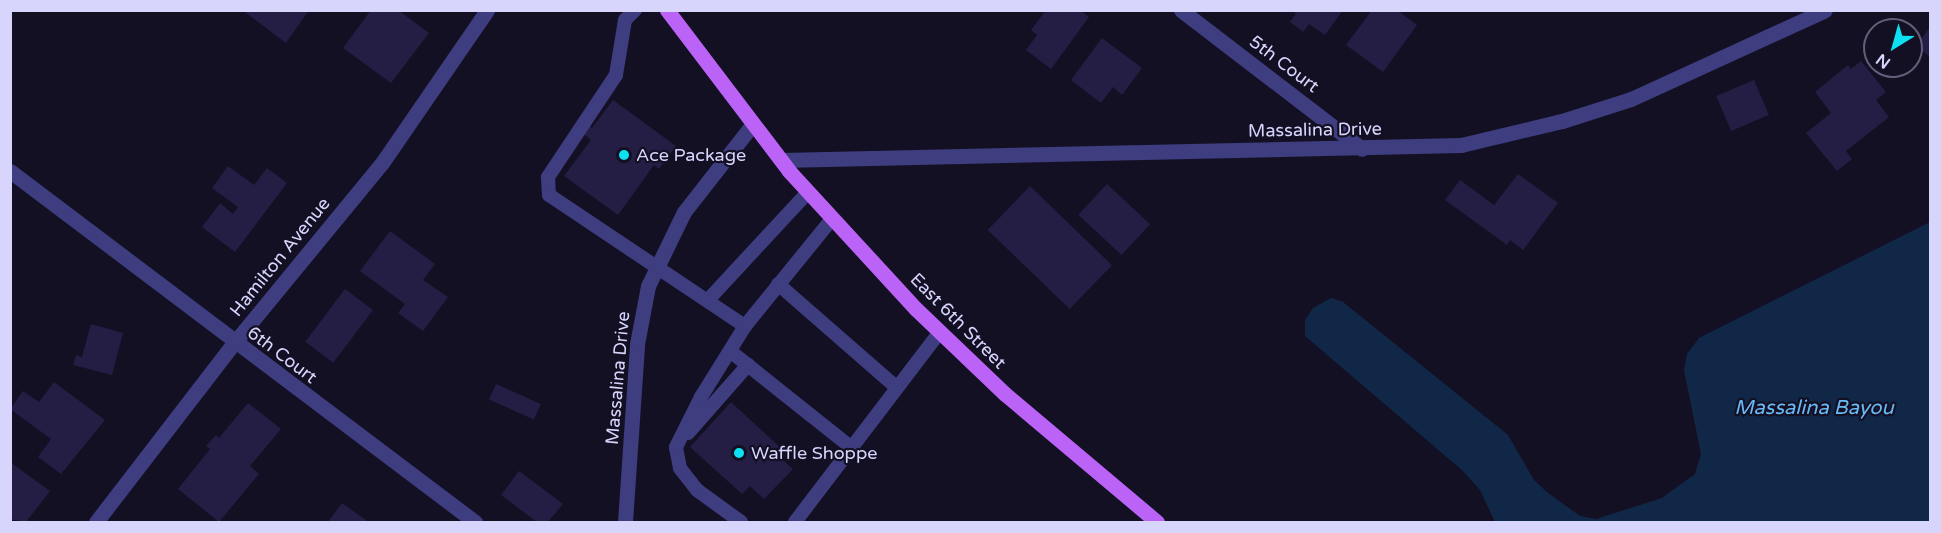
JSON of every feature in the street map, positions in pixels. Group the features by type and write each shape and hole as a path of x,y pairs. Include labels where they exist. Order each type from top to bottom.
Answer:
{"main road":[{"name":"East 6th Street","path":"668,10 752,125 832,219 940,332 1005,394 1157,522"}],"street":[{"name":"Hamilton Avenue","path":"96,522 234,344 382,163 487,10"},
{"name":"5th Court","path":"1181,10 1362,149"},
{"name":"Massalina Drive","path":"780,160 1362,149 1461,145 1604,109 1656,89 1825,10"},
{"name":"Massalina Drive","path":"625,522 637,344 657,264 684,212 752,125"},
{"name":"6th Court","path":"10,171 234,344 475,522"}],"lane":[{"path":"635,10 625,20 615,75 548,177 549,195 657,264 745,326"},
{"path":"708,300 808,192"},
{"path":"741,522 697,490 680,468 676,447 745,326 832,219"},
{"path":"778,284 896,387"},
{"path":"795,522 940,332"},
{"path":"730,351 852,448"},
{"path":"676,447 748,365"}],"water":[{"name":"Massalina Bayou","path":"1930,222 1930,522 1495,522 1480,490 1463,471 1305,336 1305,320 1313,308 1331,298 1343,302 1508,435 1534,480 1548,493 1580,516 1596,519 1662,498 1695,474 1701,454 1684,370 1687,354 1699,338"}],"building":[{"path":"242,10 309,10 286,43"},
{"path":"371,10 398,10 429,33 391,83 343,48"},
{"path":"1046,10 1080,10 1089,17 1051,69 1026,50 1037,35 1031,30"},
{"path":"1292,10 1343,10 1325,35 1309,24 1303,32 1290,22 1296,14"},
{"path":"1372,10 1397,10 1417,25 1383,72 1346,45"},
{"path":"1930,27 1930,57 1923,52 1923,36"},
{"path":"1102,38 1142,68 1122,95 1113,87 1101,103 1071,80"},
{"path":"1861,61 1863,78 1875,78 1886,92 1876,100 1889,117 1846,151 1852,159 1837,171 1806,133 1831,113 1815,92 1848,65 1851,69"},
{"path":"1754,80 1769,115 1731,131 1716,96"},
{"name":"Ace Package","path":"613,100 676,146 659,169 654,165 618,215 564,176 591,140 581,132 587,124 592,128"},
{"path":"228,166 254,185 267,168 287,183 235,252 202,227 220,203 233,214 238,207 212,188"},
{"path":"1518,174 1558,203 1523,250 1510,240 1507,245 1445,200 1460,180 1494,205"},
{"path":"1107,184 1150,224 1122,255 1078,215"},
{"path":"1030,186 1112,265 1070,309 988,230"},
{"path":"390,231 435,264 423,280 448,297 423,331 398,313 405,304 360,271"},
{"path":"345,289 373,310 333,363 305,342"},
{"path":"91,324 123,333 112,375 73,365 76,355 82,357"},
{"path":"54,382 105,420 61,474 38,457 51,439 10,409 23,391 39,402"},
{"path":"496,384 541,404 534,419 489,400"},
{"name":"Waffle Shoppe","path":"731,402 783,450 778,456 793,469 764,499 750,486 742,494 690,447"},
{"path":"248,403 281,429 250,466 259,474 219,522 178,489 210,449 206,446 216,435 219,438"},
{"path":"10,462 50,491 26,522 10,519"},
{"path":"519,471 563,504 548,522 537,522 501,495"},
{"path":"342,503 363,518 369,522 328,522"}],"place":[{"name":"Ace Package","path":"624,155"},
{"name":"Waffle Shoppe","path":"739,453"}]}
